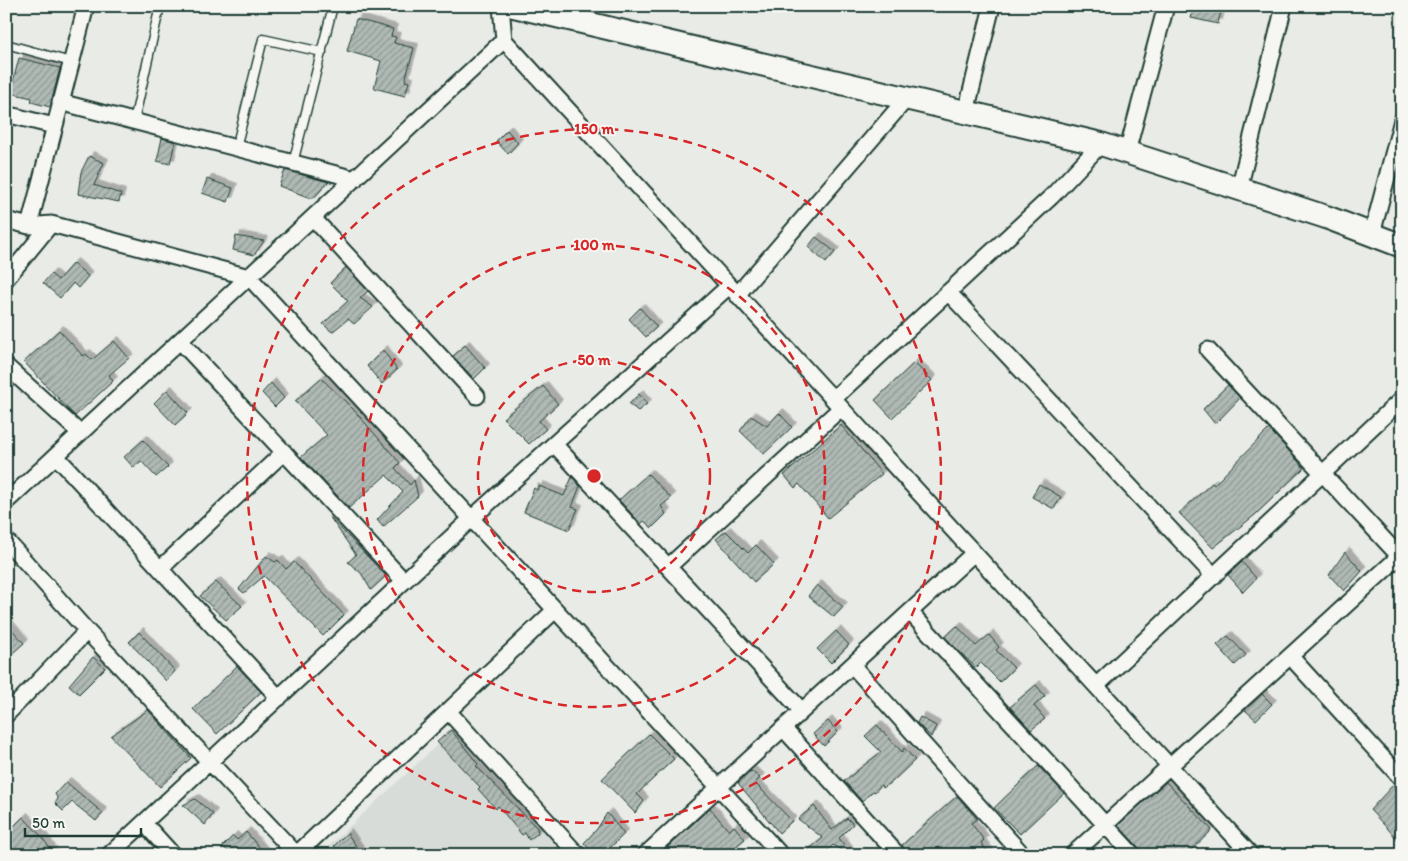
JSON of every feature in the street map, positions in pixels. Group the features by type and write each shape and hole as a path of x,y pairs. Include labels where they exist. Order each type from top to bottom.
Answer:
{"main road":[{"path":"514,6 1101,144 1372,234 1402,246"}],"street":[{"path":"29,226 86,6"},
{"path":"500,6 504,40 1251,855"},
{"path":"966,112 992,6"},
{"path":"1127,152 1166,6"},
{"path":"1239,189 1284,6"},
{"path":"6,502 504,40"},
{"path":"109,855 554,444 733,290 907,98"},
{"path":"60,102 355,179"},
{"path":"6,114 54,126"},
{"path":"1372,234 1402,120"},
{"path":"668,567 837,404 948,292 1052,196 1101,144"},
{"path":"312,218 477,396"},
{"path":"6,220 29,226 52,224 248,277 781,855"},
{"path":"6,279 52,224"},
{"path":"948,292 1214,576"},
{"path":"180,340 404,581"},
{"path":"1072,855 1401,557 1208,350"},
{"path":"6,366 80,433"},
{"path":"1096,686 1402,399"},
{"path":"554,444 802,711"},
{"path":"160,569 284,452"},
{"path":"56,456 279,698"},
{"path":"6,540 87,631 297,854 555,610"},
{"path":"645,855 974,553"},
{"path":"910,612 1133,855"},
{"path":"6,715 87,631"},
{"path":"1290,656 1402,780"},
{"path":"852,664 1023,855"},
{"path":"448,711 578,855"},
{"path":"783,728 898,855"},
{"path":"144,823 172,855"}],"lane":[{"path":"134,121 160,6"},
{"path":"293,163 333,6"},
{"path":"236,148 264,39 322,52"},
{"path":"6,44 71,62"}],"shaded area":[{"path":"451,732 566,855 323,855 321,853"}],"building":[{"path":"1194,6 1222,6 1218,24 1191,18"},
{"path":"356,19 393,29 391,36 396,37 394,43 414,48 405,81 409,82 405,96 374,88 381,61 347,51"},
{"path":"19,58 60,68 50,107 31,102 32,98 10,93"},
{"path":"507,130 518,143 508,154 496,141"},
{"path":"162,138 175,142 170,164 157,161"},
{"path":"89,156 104,163 94,185 121,194 119,202 78,194 81,172"},
{"path":"285,170 328,182 313,199 279,186"},
{"path":"207,179 233,188 228,202 202,193"},
{"path":"236,236 264,241 254,255 233,250"},
{"path":"816,237 835,252 826,263 808,247"},
{"path":"73,263 88,276 78,288 73,283 60,298 43,283 51,274 58,280"},
{"path":"346,267 368,291 360,298 373,307 354,324 348,319 332,332 323,324 348,301 330,283"},
{"path":"640,308 657,327 646,337 629,319"},
{"path":"59,330 83,356 86,354 92,360 114,341 129,358 109,375 113,381 75,416 24,362"},
{"path":"465,345 485,368 474,379 453,356"},
{"path":"383,350 397,370 382,384 367,366"},
{"path":"914,363 932,380 892,418 875,400"},
{"path":"321,378 353,409 400,463 395,468 410,485 414,480 418,496 383,527 377,520 403,492 386,475 349,508 301,457 327,435 295,401"},
{"path":"271,383 284,398 275,407 262,393"},
{"path":"1228,385 1240,398 1215,424 1203,409"},
{"path":"543,386 558,404 539,421 546,429 529,444 503,418"},
{"path":"167,390 188,413 175,425 154,403"},
{"path":"639,394 647,404 638,411 629,404"},
{"path":"779,413 792,427 764,454 740,431 751,416 767,426"},
{"path":"841,425 882,474 828,518 799,484 795,488 784,475"},
{"path":"1269,429 1304,468 1255,515 1213,548 1179,513 1212,483 1214,485"},
{"path":"143,440 168,467 156,477 141,461 134,468 124,457"},
{"path":"648,474 671,498 661,506 666,514 652,528 644,521 641,524 619,500"},
{"path":"572,477 580,486 572,507 578,509 569,530 524,512 534,488 537,490 539,486 564,496"},
{"path":"1039,484 1061,497 1054,509 1032,497"},
{"path":"329,516 386,576 371,590 361,573 348,562 356,555"},
{"path":"726,531 748,553 756,545 774,564 754,582 716,539"},
{"path":"1345,552 1362,571 1344,591 1329,575"},
{"path":"266,556 275,562 278,560 286,569 294,562 344,615 323,636 264,576 244,593 239,589"},
{"path":"1242,562 1256,578 1243,592 1228,575"},
{"path":"216,582 242,606 226,620 200,596"},
{"path":"817,585 843,607 834,617 808,596"},
{"path":"6,623 24,643 6,659"},
{"path":"957,626 976,646 989,635 999,647 996,650 1014,668 1000,682 981,663 976,668 945,637"},
{"path":"836,631 849,645 831,663 817,649"},
{"path":"139,632 175,671 166,681 129,642"},
{"path":"1228,636 1246,655 1235,665 1217,645"},
{"path":"93,657 105,668 79,694 69,685"},
{"path":"237,666 261,692 217,734 193,709"},
{"path":"1036,685 1045,696 1034,706 1045,719 1031,730 1010,707"},
{"path":"1262,694 1272,704 1256,720 1245,710"},
{"path":"148,710 191,758 160,787 111,736"},
{"path":"920,717 936,726 931,737 917,723"},
{"path":"828,721 838,732 824,746 813,734"},
{"path":"877,725 902,752 904,748 915,760 891,783 883,788 881,785 862,801 844,781 881,752 865,736"},
{"path":"451,730 478,764 476,766 537,828 538,833 529,840 525,833 522,835 498,806 496,809 478,789 480,787 437,742"},
{"path":"649,734 674,759 637,794 644,801 635,813 602,779"},
{"path":"1038,766 1064,793 1020,834 994,808"},
{"path":"751,771 760,778 755,783 792,821 779,833 738,783"},
{"path":"66,782 103,813 96,821 72,802 63,811 55,803 58,799 55,794"},
{"path":"1166,782 1212,830 1186,855 1142,855 1140,849 1118,825"},
{"path":"1393,785 1402,795 1402,844 1370,810"},
{"path":"957,796 977,819 971,823 984,840 981,843 990,855 907,855 902,845"},
{"path":"195,799 213,814 205,825 183,805"},
{"path":"814,806 832,830 847,818 853,824 839,838 850,853 849,855 833,845 823,855 802,855 823,838 798,819"},
{"path":"710,808 729,831 734,826 745,839 726,855 659,855"},
{"path":"607,813 624,834 603,855 594,855 584,843 597,829"},
{"path":"23,817 42,837 54,855 15,855 7,849 12,844 6,834"},
{"path":"246,832 266,855 251,855 246,850 241,855 231,855 223,846 233,836 237,840"},
{"path":"347,833 362,855 341,855 334,846"}]}
